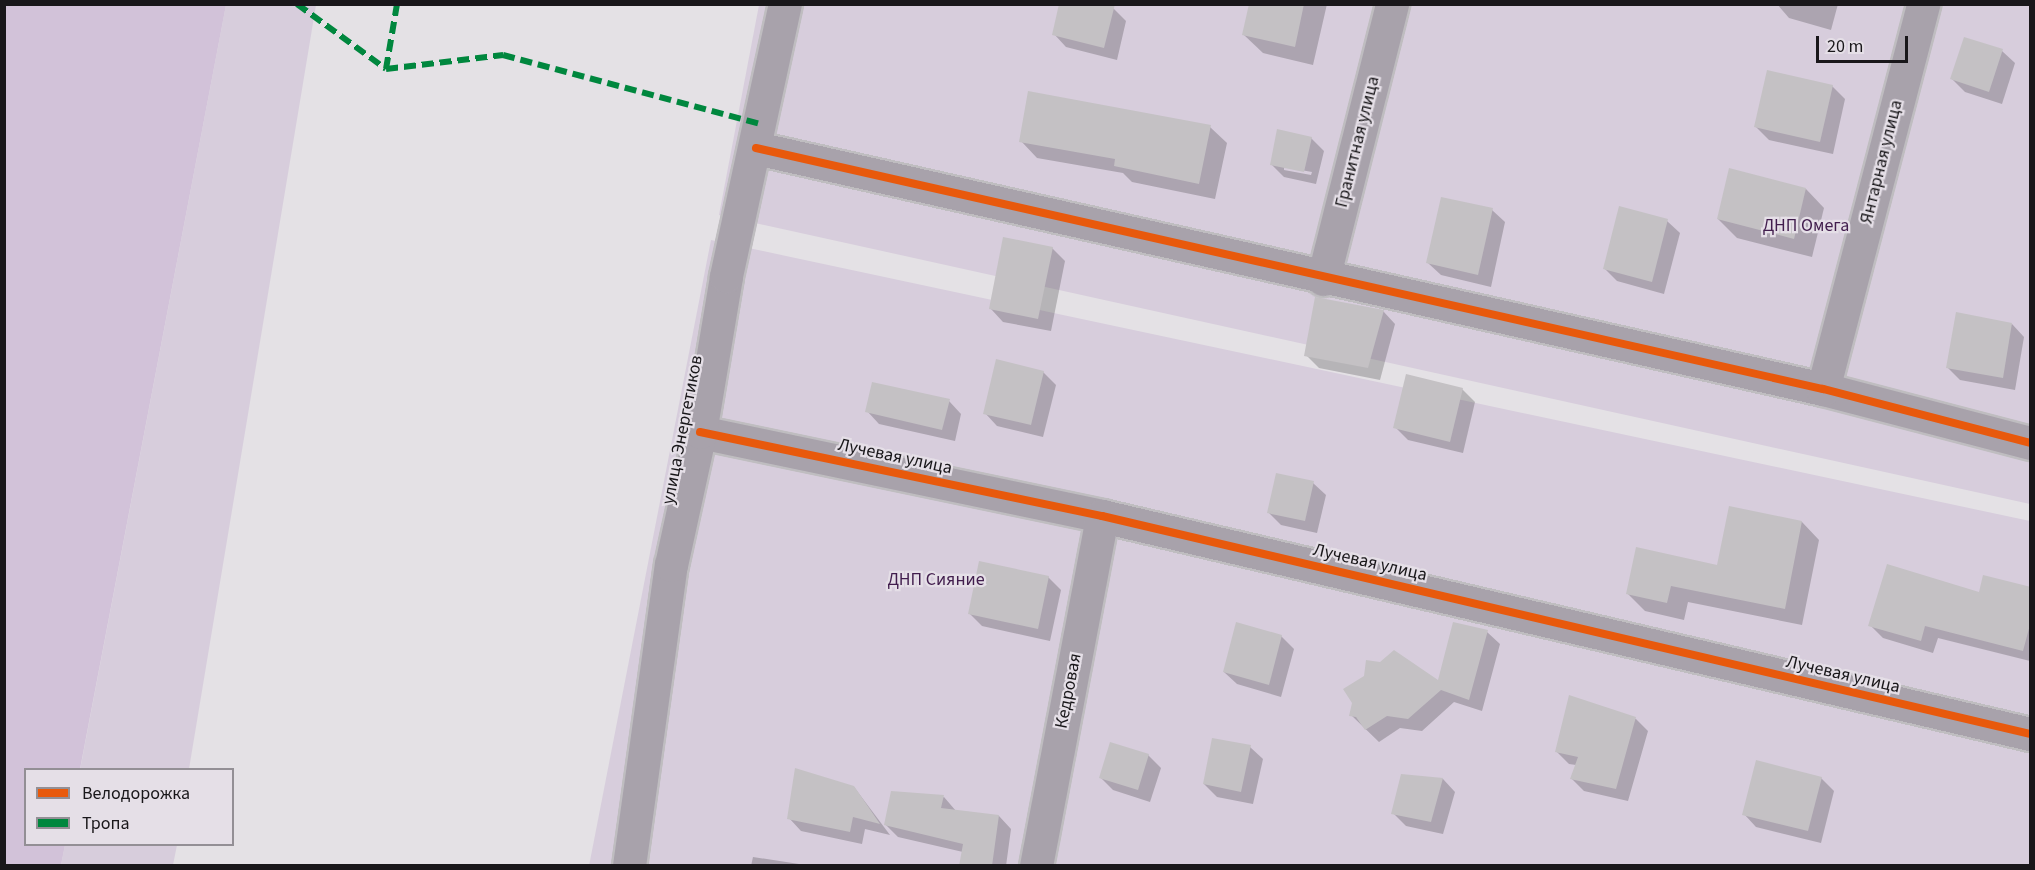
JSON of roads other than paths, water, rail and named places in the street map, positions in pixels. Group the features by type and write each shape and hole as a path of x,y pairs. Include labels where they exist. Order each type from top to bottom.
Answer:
{"street":[{"name":"улица Энергетиков","path":"629,866 671,565 700,432 726,276 756,148 785,4"},
{"name":"Гранитная улица","path":"1323,279 1392,4"},
{"name":"Янтарная улица","path":"1824,389 1923,4"},
{"path":"756,148 1323,279 1824,389 2031,443"},
{"name":"Лучевая улица","path":"700,432 1102,516 2031,734"},
{"name":"Кедровая","path":"1036,866 1102,516"}],"park label":[{"name":"ДНП Омега","path":"1806,226"},
{"name":"ДНП Сияние","path":"936,580"}]}
